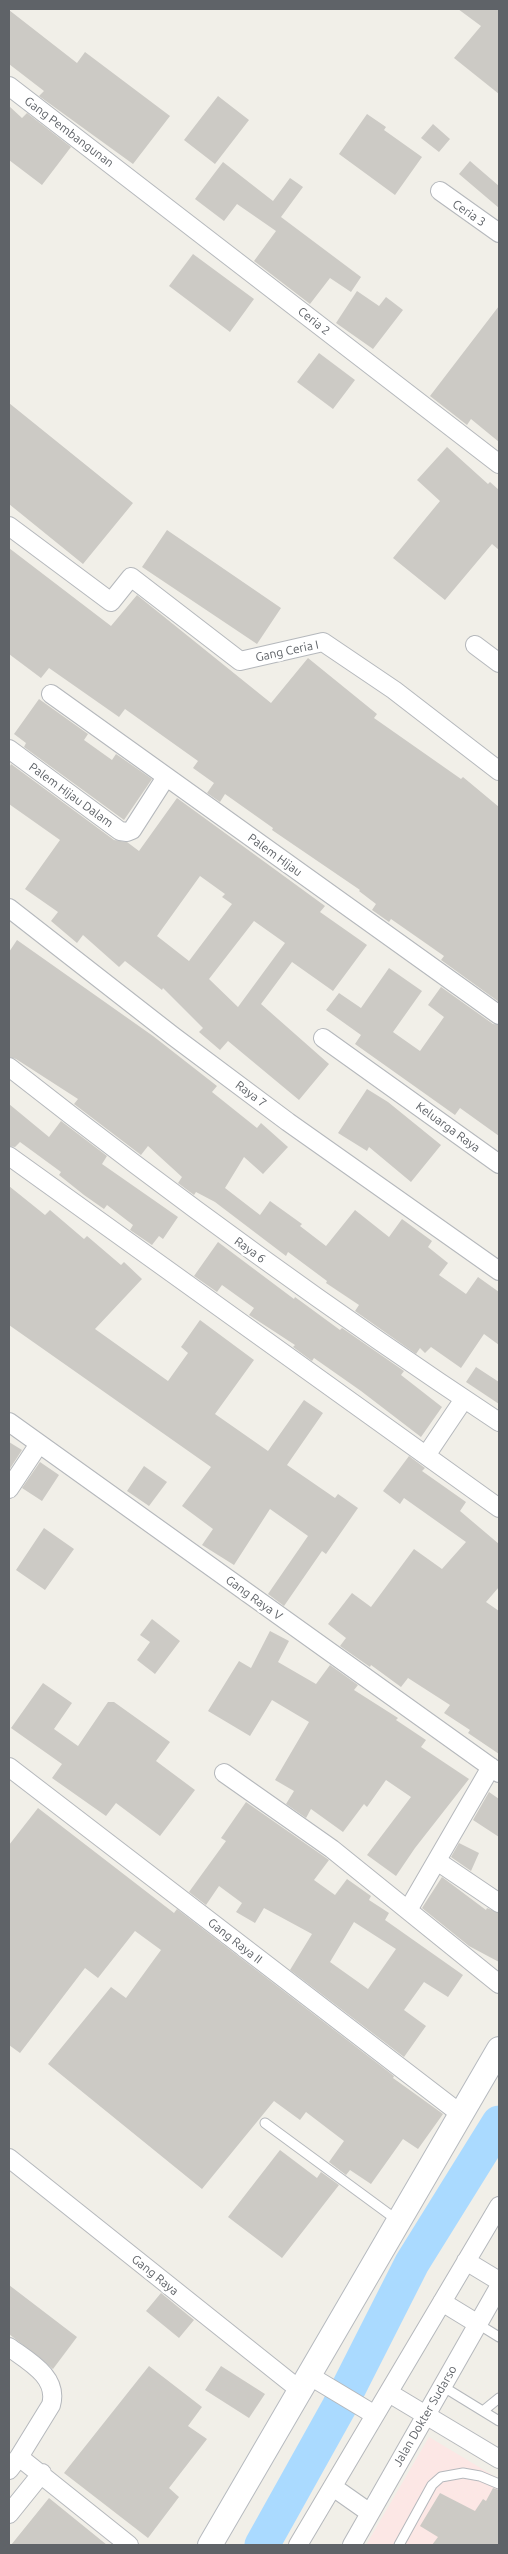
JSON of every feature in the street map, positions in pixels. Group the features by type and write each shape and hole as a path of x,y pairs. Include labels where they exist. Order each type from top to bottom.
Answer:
{"street":[{"name":"Gang Pembangunan","path":"9,86 130,177"},
{"name":"Ceria 2","path":"130,177 499,464"},
{"name":"Ceria 3","path":"440,191 499,233"},
{"name":"Gang Ceria I","path":"9,526 111,602 131,577 240,661 323,642 394,690 499,771"},
{"path":"476,644 499,663"},
{"name":"Palem Hijau","path":"51,694 499,1015"},
{"name":"Palem Hijau Dalam","path":"9,749 120,831 127,832 132,830 166,777"},
{"name":"Raya 7","path":"9,908 280,1116 499,1271"},
{"name":"Keluarga Raya","path":"323,1038 499,1164"},
{"name":"Raya 6","path":"9,1067 203,1217 341,1316 499,1422"},
{"path":"9,1156 427,1454 499,1508"},
{"path":"427,1454 464,1399"},
{"name":"Gang Raya V","path":"9,1422 495,1770"},
{"path":"9,1489 38,1444"},
{"name":"Gang Raya II","path":"9,1767 462,2115"},
{"path":"408,1910 495,1770"},
{"path":"224,1773 332,1849 499,1984"},
{"path":"437,1861 499,1903"},
{"path":"210,2545 314,2385 400,2221 499,2049"},
{"name":"Gang Raya","path":"9,2158 314,2385 358,2405 375,2416"},
{"path":"298,2545 499,2206"},
{"path":"466,2261 499,2281"},
{"name":"Jalan Dokter Sudarso","path":"352,2545 499,2286"},
{"path":"442,2302 478,2324"},
{"path":"9,2347 41,2370 52,2384 54,2396 51,2404 14,2463 42,2473 129,2545"},
{"path":"388,2392 499,2459"},
{"path":"9,2514 42,2473"},
{"path":"332,2487 370,2513"}],"lane":[{"path":"265,2123 400,2221"},
{"path":"478,2324 499,2337"},
{"path":"442,2386 499,2421"},
{"path":"483,2411 499,2398"},
{"path":"399,2545 432,2485 441,2477 463,2473 480,2476 499,2484"}],"shaded area":[{"path":"429,2437 499,2479 499,2545 366,2545"}],"building":[{"path":"458,9 499,9 499,94 454,58 481,26"},
{"path":"9,10 77,63 85,52 170,116 133,164 39,96 44,91 9,64"},
{"path":"218,96 249,120 215,164 184,140"},
{"path":"9,106 22,118 27,113 71,147 42,185 9,160"},
{"path":"367,114 386,127 384,130 422,157 395,195 339,154"},
{"path":"433,124 450,139 439,152 421,138"},
{"path":"470,161 499,186 499,208 459,174"},
{"path":"223,162 273,201 290,178 303,187 281,217 361,277 351,292 330,278 310,304 254,261 276,231 237,204 224,221 195,199"},
{"path":"193,254 254,299 230,332 169,286"},
{"path":"357,291 379,306 386,297 403,310 373,349 336,323"},
{"path":"499,306 499,442 471,419 467,425 430,396"},
{"path":"319,353 355,380 333,409 297,382"},
{"path":"9,403 133,503 83,564 9,504"},
{"path":"447,447 488,484 490,482 499,490 499,550 492,544 445,600 393,558 440,501 417,480"},
{"path":"167,530 281,608 257,644 142,567"},
{"path":"9,548 111,626 137,595 271,703 308,658 377,714 374,718 461,779 463,777 499,807 499,1002 441,960 444,956 391,919 389,922 372,910 376,904 360,890 272,830 273,828 225,794 220,802 207,793 214,783 193,768 198,761 125,709 119,717 49,668 41,678 9,654"},
{"path":"39,699 88,734 84,740 112,760 116,754 152,779 124,820 24,747 26,743 14,734"},
{"path":"11,764 114,840 127,842 139,851 177,798 325,906 320,912 367,945 333,991 292,962 261,1004 329,1064 299,1100 228,1041 220,1050 199,1032 203,1028 163,988 162,990 125,961 119,967 83,935 77,943 51,921 58,912 25,889 60,840 9,804 9,768","holes":["200,876 225,894 222,897 232,904 189,961 157,936","254,921 285,943 238,1007 209,979"]},
{"path":"17,940 153,1036 217,1086 212,1092 257,1128 261,1123 288,1147 263,1174 244,1157 225,1188 260,1215 270,1201 302,1224 300,1226 326,1246 355,1210 389,1237 402,1219 432,1241 428,1247 448,1263 439,1275 466,1294 478,1277 499,1292 499,1345 484,1334 461,1368 431,1347 425,1353 420,1348 416,1354 355,1311 359,1305 326,1283 327,1281 288,1252 286,1256 215,1202 196,1192 194,1195 178,1183 182,1177 148,1146 141,1155 74,1104 78,1099 16,1059 9,1057 9,952"},
{"path":"389,968 422,991 393,1032 420,1051 444,1017 428,1005 441,987 493,1024 499,1025 499,1136 460,1108 455,1115 355,1044 361,1035 326,1010 339,993 361,1008"},
{"path":"367,1089 388,1102 441,1145 411,1182 369,1147 367,1151 338,1133"},
{"path":"9,1104 49,1137 61,1121 107,1156 102,1164 178,1217 163,1239 159,1236 152,1245 130,1230 133,1225 107,1205 104,1209 84,1195 59,1175 61,1172 20,1142 15,1147 9,1146"},
{"path":"9,1186 45,1215 50,1210 84,1239 87,1236 121,1265 124,1262 142,1279 95,1329 168,1381 188,1353 181,1347 200,1320 254,1360 215,1414 268,1451 304,1400 323,1413 287,1465 335,1498 338,1494 358,1508 326,1554 322,1551 284,1606 268,1594 308,1536 270,1509 234,1565 202,1545 213,1529 182,1506 211,1467 9,1325"},
{"path":"218,1242 294,1299 295,1297 340,1330 342,1328 404,1371 401,1375 442,1407 421,1437 361,1391 314,1358 312,1361 293,1347 295,1345 249,1315 254,1308 222,1285 217,1292 194,1276"},
{"path":"476,1367 499,1382 499,1404 466,1382"},
{"path":"9,1442 22,1450 9,1470"},
{"path":"409,1456 425,1468 422,1471 466,1502 460,1511 499,1544 499,1587 486,1602 499,1611 499,1754 468,1733 470,1730 444,1713 450,1705 408,1678 401,1687 371,1665 370,1667 340,1646 346,1638 328,1624 352,1593 371,1607 414,1549 442,1569 466,1542 404,1498 400,1504 383,1491"},
{"path":"40,1462 59,1475 42,1501 22,1488"},
{"path":"144,1466 167,1482 149,1506 127,1491"},
{"path":"44,1528 74,1549 45,1590 16,1570"},
{"path":"152,1619 180,1641 155,1674 137,1660 150,1642 140,1635"},
{"path":"270,1631 289,1641 278,1662 316,1684 330,1665 358,1685 354,1690 398,1718 396,1720 426,1740 421,1747 469,1779 415,1848 396,1876 367,1855 411,1797 386,1780 367,1807 364,1804 343,1832 311,1809 306,1818 286,1804 294,1791 275,1780 309,1722 272,1700 250,1736 208,1711 239,1661 251,1668"},
{"path":"43,1683 72,1703 54,1729 78,1746 108,1702 114,1702 170,1742 156,1761 195,1790 160,1836 116,1803 106,1816 52,1778 62,1764 11,1728"},
{"path":"489,1792 499,1799 499,1837 473,1820"},
{"path":"246,1802 329,1860 314,1880 335,1895 347,1879 371,1896 369,1900 389,1913 385,1920 463,1975 448,1997 424,1982 404,2010 426,2026 404,2057 290,1970 312,1934 264,1908 255,1923 236,1912 242,1903 219,1886 206,1905 189,1892 226,1841 221,1838","holes":["354,1922 396,1949 368,1989 330,1962"]},
{"path":"38,1808 174,1913 177,1909 394,2076 393,2078 443,2114 418,2149 403,2139 371,2184 350,2170 346,2175 329,2162 344,2141 306,2112 300,2120 274,2101 202,2189 48,2064 111,1987 126,1998 161,1950 135,1931 98,1978 85,1968 20,2053 9,2045 9,1845"},
{"path":"459,1843 479,1853 471,1871 451,1857"},
{"path":"442,1877 486,1910 487,1908 499,1913 499,1962 469,1946 422,1908"},
{"path":"280,2150 317,2178 321,2172 339,2185 282,2258 228,2217"},
{"path":"9,2285 77,2337 53,2369 9,2334"},
{"path":"161,2293 194,2320 179,2338 146,2311"},
{"path":"149,2366 202,2407 188,2426 207,2439 169,2488 179,2497 148,2538 64,2473"},
{"path":"221,2366 265,2394 249,2418 205,2390"},
{"path":"493,2488 499,2490 499,2545 432,2545 438,2537 420,2526 440,2493 475,2511 483,2499 486,2501"},
{"path":"49,2498 107,2545 11,2545"}],"waterway":[{"path":"262,2545 339,2407 412,2263 499,2123"}]}
